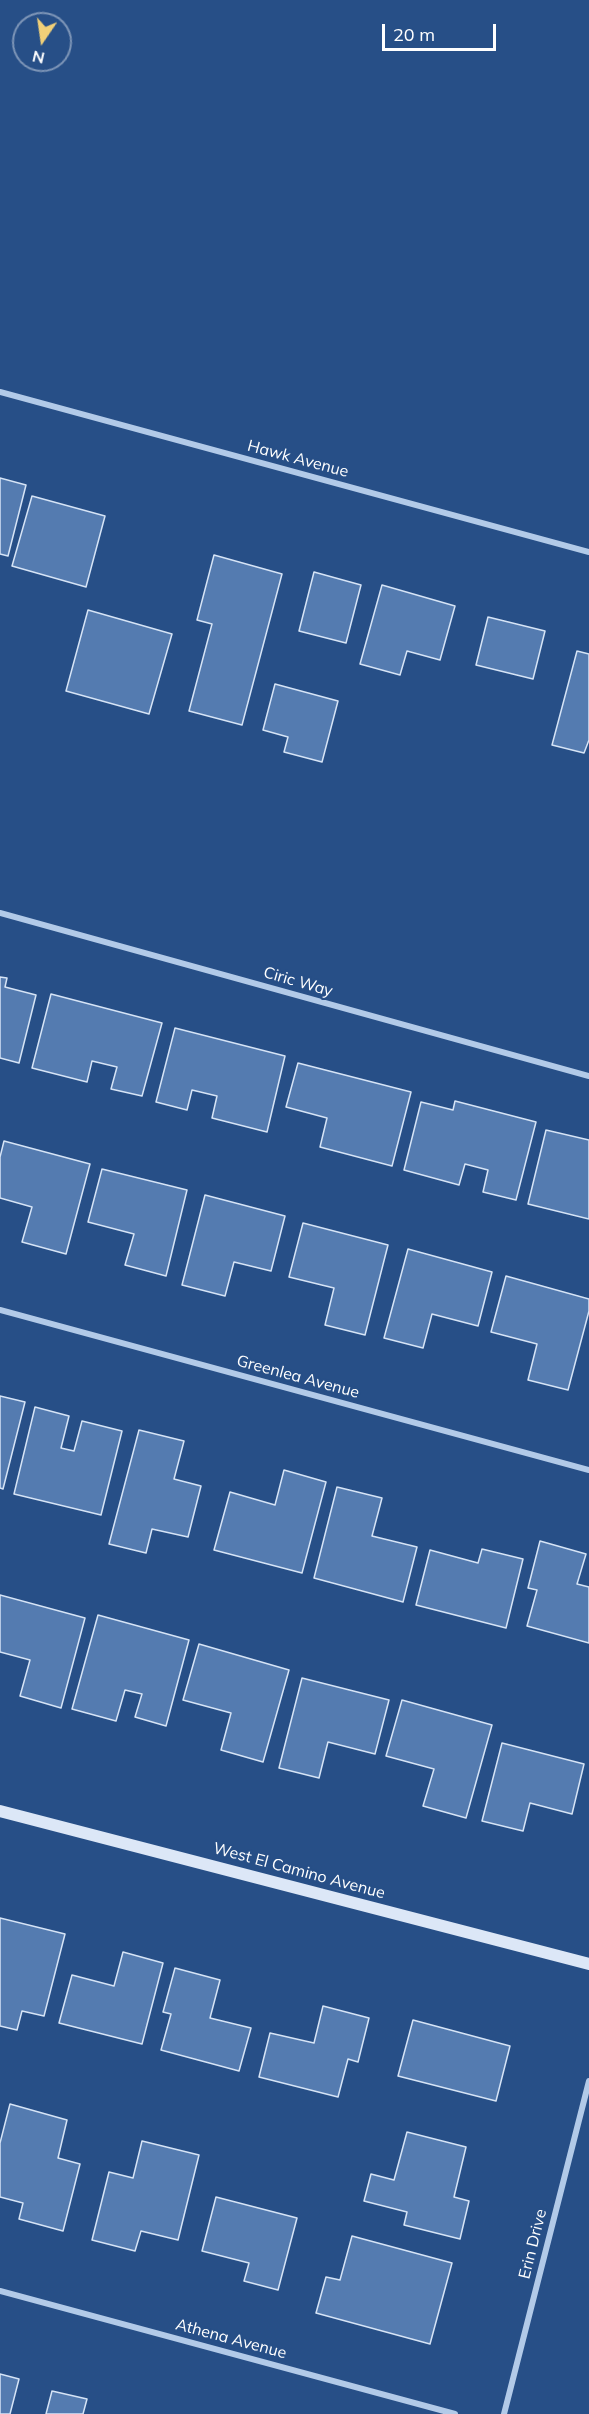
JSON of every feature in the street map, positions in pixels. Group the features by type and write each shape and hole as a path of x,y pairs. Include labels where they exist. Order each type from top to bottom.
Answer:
{"main road":[{"name":"West El Camino Avenue","path":"0,1811 589,1964"}],"street":[{"name":"Hawk Avenue","path":"0,392 589,552"},
{"name":"Ciric Way","path":"0,913 589,1076"},
{"name":"Greenlea Avenue","path":"0,1310 589,1470"},
{"name":"Erin Drive","path":"504,2414 589,2081"},
{"name":"Athena Avenue","path":"0,2291 454,2414"}],"building":[{"path":"0,478 26,485 8,556 0,554"},
{"path":"32,496 105,516 86,587 12,566"},
{"path":"214,555 282,574 242,725 189,711 212,624 197,620"},
{"path":"314,572 361,585 346,643 299,631"},
{"path":"382,585 455,606 440,660 407,651 400,675 360,664"},
{"path":"88,610 172,634 149,714 66,691"},
{"path":"488,617 545,631 533,679 476,665"},
{"path":"577,651 589,654 589,740 584,753 552,745"},
{"path":"275,684 338,701 322,762 284,752 288,737 263,730"},
{"path":"0,977 7,978 5,987 36,995 19,1063 0,1058"},
{"path":"51,994 162,1023 142,1096 111,1089 117,1067 92,1061 87,1082 32,1068"},
{"path":"175,1028 285,1056 267,1132 212,1118 217,1096 192,1090 187,1110 156,1102"},
{"path":"298,1063 411,1092 392,1166 320,1147 327,1118 286,1107"},
{"path":"455,1101 536,1122 516,1200 483,1192 488,1170 465,1164 459,1185 404,1170 421,1102 453,1110"},
{"path":"546,1130 589,1140 589,1219 528,1204"},
{"path":"4,1141 90,1164 66,1254 22,1242 32,1207 0,1198 0,1157"},
{"path":"102,1169 187,1190 166,1276 125,1265 134,1234 88,1222"},
{"path":"205,1195 285,1216 271,1271 234,1262 225,1296 182,1285"},
{"path":"303,1223 388,1245 365,1335 325,1325 334,1288 289,1277"},
{"path":"408,1249 492,1272 478,1326 432,1314 423,1348 384,1338"},
{"path":"506,1276 589,1299 589,1311 568,1390 528,1380 537,1344 491,1332"},
{"path":"0,1396 25,1402 3,1489 0,1488"},
{"path":"35,1407 69,1416 61,1448 74,1451 82,1421 122,1431 101,1515 14,1494"},
{"path":"139,1430 184,1441 174,1479 201,1486 188,1537 152,1529 146,1553 109,1544"},
{"path":"284,1470 326,1482 302,1573 214,1550 230,1492 275,1505"},
{"path":"337,1487 382,1498 372,1536 417,1547 403,1602 314,1578"},
{"path":"540,1541 586,1554 577,1584 589,1587 589,1643 527,1626 537,1590 528,1588"},
{"path":"482,1549 523,1559 506,1628 416,1605 430,1550 478,1563"},
{"path":"0,1595 85,1618 61,1708 20,1696 30,1660 0,1652"},
{"path":"98,1615 189,1640 166,1726 135,1717 142,1694 125,1690 116,1721 72,1709"},
{"path":"199,1644 289,1670 263,1762 221,1750 231,1713 183,1700"},
{"path":"302,1678 389,1700 375,1754 328,1742 319,1778 279,1768"},
{"path":"402,1700 492,1725 466,1818 423,1806 434,1769 386,1756"},
{"path":"502,1743 584,1764 572,1814 530,1803 523,1831 482,1821"},
{"path":"0,1918 65,1934 44,2016 22,2011 17,2030 0,2026"},
{"path":"123,1952 163,1963 142,2044 59,2023 72,1975 114,1986"},
{"path":"175,1968 220,1980 210,2018 251,2028 239,2071 161,2050 171,2014 163,2012"},
{"path":"323,2006 369,2018 358,2062 348,2059 338,2097 259,2077 270,2033 314,2043"},
{"path":"413,2020 510,2046 496,2101 398,2076"},
{"path":"10,2104 67,2120 58,2158 80,2164 63,2231 19,2219 23,2203 0,2197 0,2143"},
{"path":"407,2132 466,2147 454,2197 469,2201 460,2239 404,2225 407,2212 364,2201 371,2174 394,2180"},
{"path":"142,2141 199,2155 178,2240 141,2231 135,2251 92,2240 109,2172 133,2178"},
{"path":"216,2197 297,2218 278,2290 244,2281 249,2263 202,2251"},
{"path":"352,2236 452,2263 430,2344 316,2313 326,2277 340,2280"},
{"path":"0,2374 19,2379 10,2414 0,2414"},
{"path":"52,2391 87,2399 83,2414 46,2414"}]}
